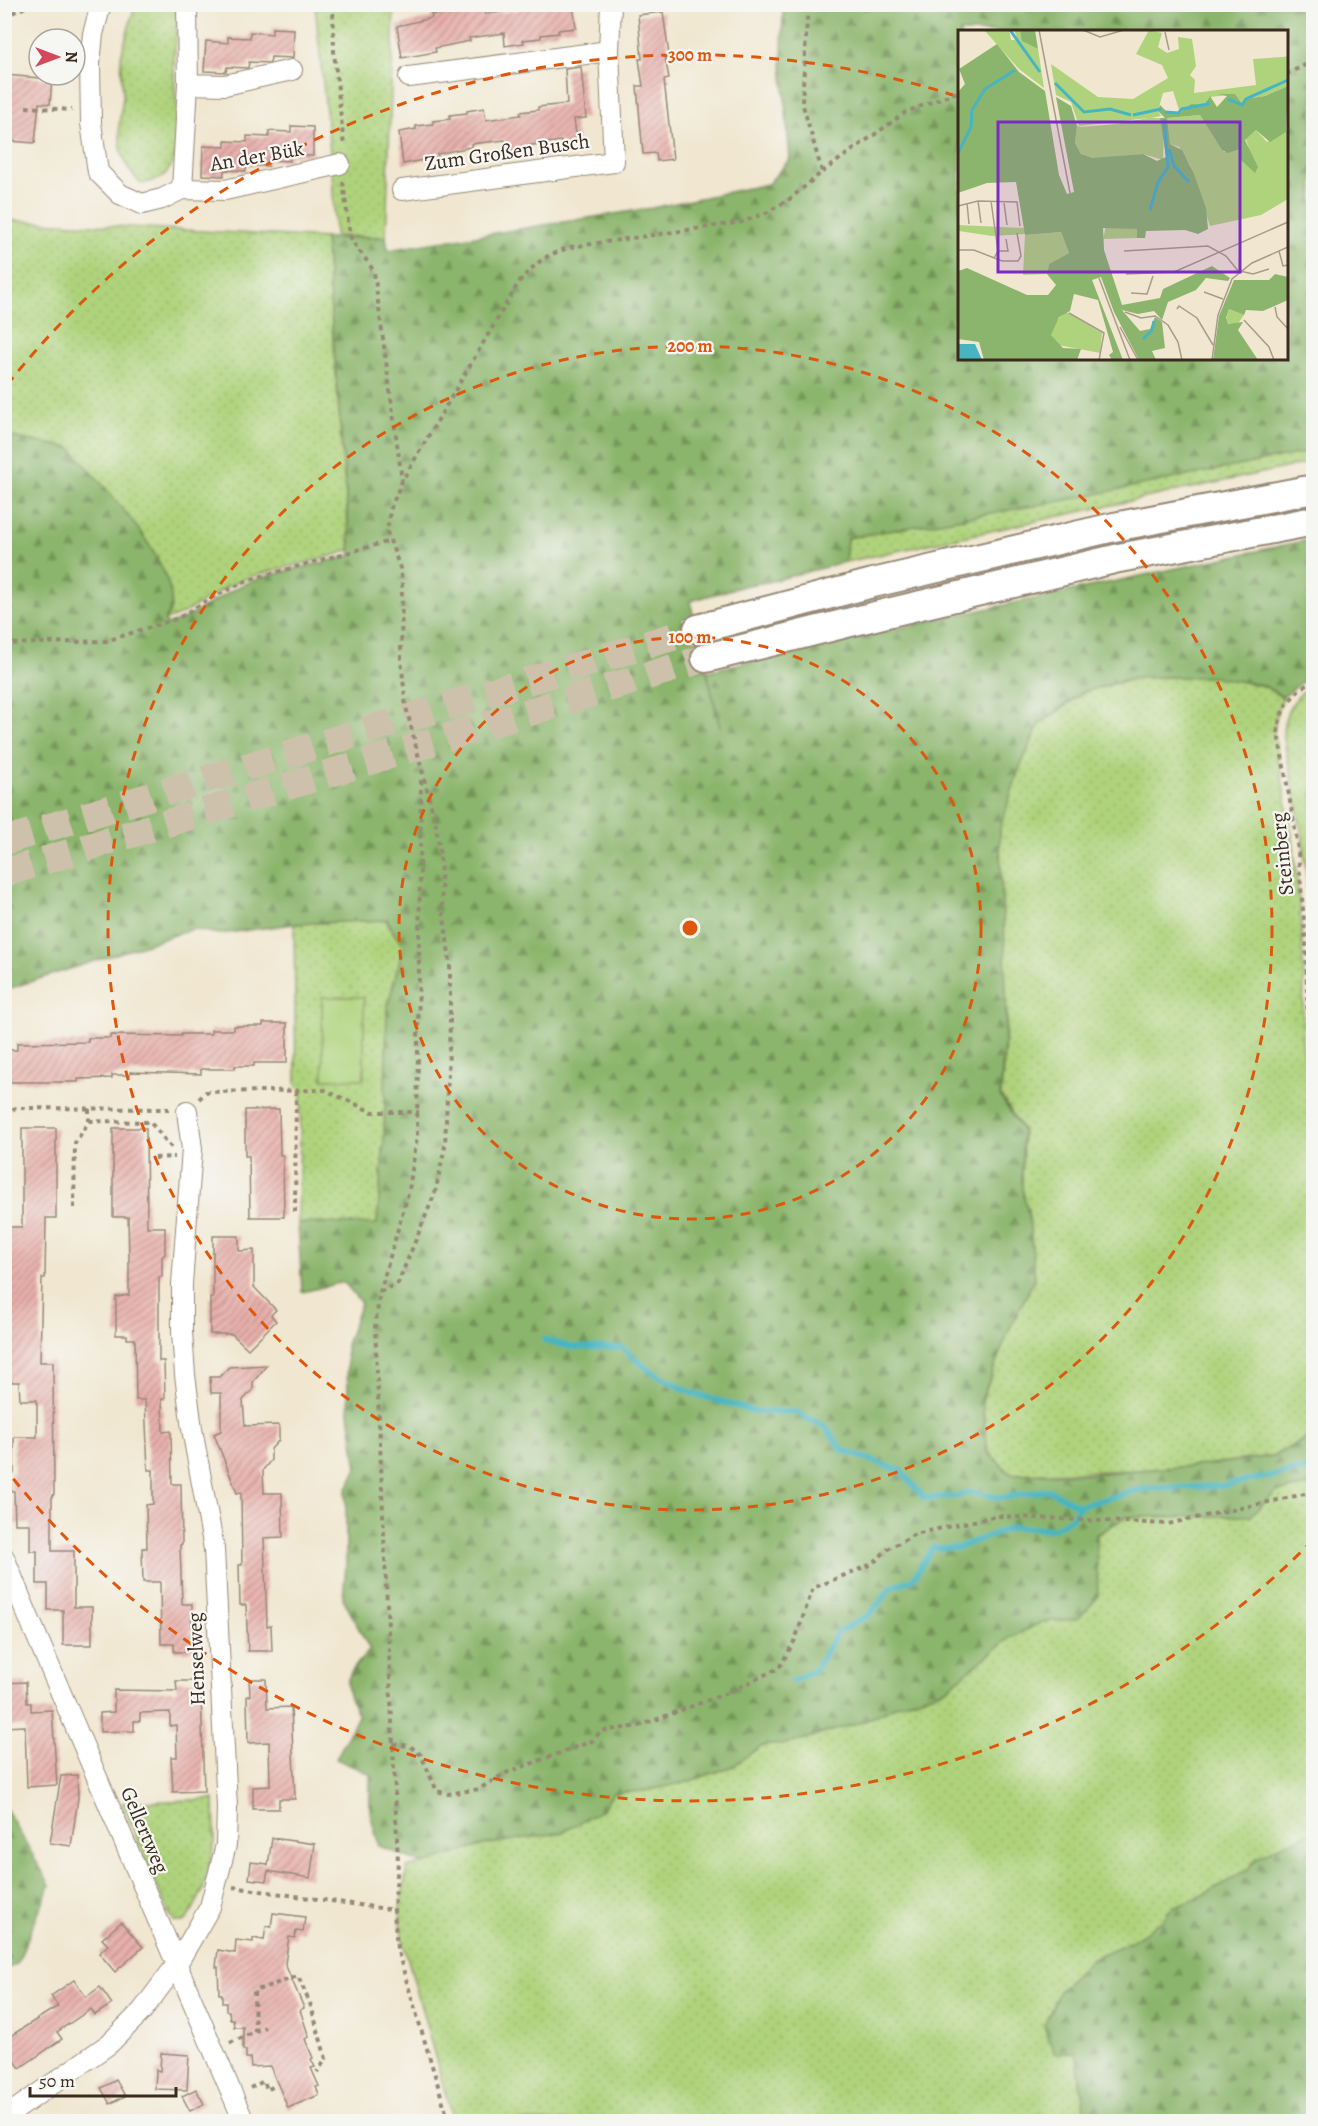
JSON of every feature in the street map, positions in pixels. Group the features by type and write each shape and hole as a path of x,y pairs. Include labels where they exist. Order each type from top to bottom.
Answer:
{"highway":[{"path":"698,629 873,583 1114,527 1314,489"},
{"path":"706,658 1119,558 1314,521"}],"street":[{"name":"An der Bük","path":"101,4 93,34 90,63 91,111 98,171 120,194 142,204 162,199 182,189 225,190 340,164"},
{"name":"An der Bük","path":"182,189 188,84 187,4"},
{"name":"Zum Großen Busch","path":"402,190 614,162 609,51 611,4"},
{"path":"409,77 609,51"},
{"path":"188,84 225,85 292,70"},
{"name":"Henselweg","path":"4,2118 109,2044 142,2011 177,1964 210,1907 226,1845 227,1807 214,1550 191,1418 182,1332 182,1284 192,1149 187,1111"},
{"name":"Gellertweg","path":"4,1557 22,1604 244,2121"}],"path":[{"path":"4,16 33,4"},
{"path":"333,4 334,52 344,148 340,164 350,236 374,272 402,481"},
{"path":"808,4 802,102 822,172"},
{"path":"1288,74 1314,61"},
{"path":"380,1292 398,1283 435,1193 445,1146 450,1025 450,962 442,902 437,835 406,707 401,659 402,582 400,568 390,542 387,522 402,481 519,282 548,254 571,247 742,222 768,212 790,198 858,144 906,112 958,92"},
{"path":"26,107 91,111"},
{"path":"4,644 106,641 180,618 204,602 248,580 390,542"},
{"name":"Steinberg","path":"1314,679 1301,688 1285,706 1279,721 1278,733 1297,841 1306,944 1308,1042 1314,1075"},
{"path":"421,773 417,1137 409,1190 380,1292 375,1326 398,1862 394,1910 397,1948 450,2121"},
{"path":"295,1212 296,1090"},
{"path":"206,1092 325,1090 372,1112 419,1112"},
{"path":"4,1113 16,1108 153,1108"},
{"path":"74,1208 75,1143 89,1121 88,1108"},
{"path":"89,1121 150,1122 175,1150 175,1158 154,1158"},
{"path":"393,1744 410,1746 421,1755 437,1791 448,1794 479,1789 506,1773 592,1741 601,1731 639,1726 727,1693 779,1668 795,1640 813,1588 872,1564 888,1549 915,1534 996,1516 1168,1524 1314,1492"},
{"path":"217,1885 394,1910"},
{"path":"255,2032 254,1991 298,1976 311,2006 326,2059 317,2072"},
{"path":"248,2035 265,2028"},
{"path":"246,2089 264,2081 267,2090 276,2085"}],"green space":[{"path":"135,5 175,5 177,21 174,61 178,129 176,152 171,167 164,175 141,184 129,170 121,151 119,126 123,96 121,56"},
{"path":"315,5 394,5 386,237 335,236 332,171"},
{"path":"783,5 1313,5 1313,451 1061,501 847,538 845,562 690,601 720,727 707,671 1313,539 1313,674 1283,697 1263,685 1214,677 1135,677 1083,692 1039,724 1018,772 1000,828 1006,1017 1000,1096 1022,1130 1022,1188 1029,1217 1035,1278 1009,1330 982,1398 987,1452 1011,1474 1087,1474 1207,1465 1274,1456 1313,1435 1313,1485 1276,1492 1250,1516 1126,1517 1096,1535 1098,1597 1078,1619 1042,1622 1011,1637 946,1689 896,1705 865,1721 791,1743 761,1746 733,1766 687,1782 644,1791 613,1793 602,1810 563,1832 483,1845 424,1864 379,1846 370,1813 370,1774 336,1759 358,1716 349,1695 348,1680 355,1667 370,1650 343,1598 346,1566 346,1491 357,1468 349,1413 346,1345 361,1303 344,1282 302,1292 298,1223 377,1224 384,1140 387,1009 403,947 386,920 294,924 219,934 193,929 5,990 4,436 71,448 117,501 150,546 162,568 170,589 171,608 165,620 167,625 187,617 244,584 270,575 351,555 325,238 386,237 388,250 652,208 768,184 790,159 782,63"},
{"path":"4,220 325,238 350,550 239,581 175,617 165,620 143,535 71,448 5,436"},
{"path":"1313,451 1313,462 845,562 847,538"},
{"path":"1214,676 1264,686 1283,698 1277,711 1274,733 1293,840 1304,982 1302,1042 1313,1099 1313,1435 1273,1456 1204,1465 1138,1470 1011,1474 988,1451 982,1400 1008,1332 1035,1278 1029,1218 1022,1189 1023,1130 1001,1096 1007,1018 999,828 1018,772 1039,725 1086,691 1139,678"},
{"path":"1313,683 1313,1048 1311,927 1303,840 1283,734 1288,711"},
{"path":"387,920 403,947 387,1009 384,1140 377,1225 298,1223 301,1092 296,1085 294,924"},
{"path":"322,997 364,997 364,1079 323,1079"},
{"path":"1313,1485 1313,1833 1304,1835 1257,1858 1247,1870 1202,1896 1171,1909 1163,1920 1130,1942 1091,1959 1076,2051 1086,2121 1056,2121 1040,2113 1022,2122 453,2121 402,1938 400,1908 407,1868 484,1845 563,1832 602,1810 613,1793 644,1791 687,1782 733,1766 761,1746 791,1743 865,1721 896,1705 946,1689 1011,1637 1042,1622 1078,1618 1095,1560 1096,1535 1126,1517 1250,1516 1276,1492"},
{"path":"214,1799 215,1842 203,1890 188,1919 175,1922 168,1912 122,1803"},
{"path":"4,1805 50,1885 17,1964 5,1970"},
{"path":"1313,1833 1313,2121 1086,2121 1076,2052 1054,2053 1044,2026 1059,1991 1091,1959 1130,1942 1163,1920 1171,1909 1202,1896 1247,1870 1257,1858 1284,1843"}],"building":[{"path":"465,4 483,4 485,14 519,10 519,7 538,4 573,4 576,28 558,30 559,33 541,35 541,38 523,40 524,43 505,46 504,33 469,38 470,41 435,48 436,52 402,58 397,26 432,18 431,15 449,13 448,10 466,8"},
{"path":"663,12 669,55 665,56 669,79 664,80 673,159 657,161 656,153 643,154 637,86 643,86 639,59 642,59 638,15"},
{"path":"272,28 294,29 293,58 271,57 270,63 249,62 248,68 227,67 226,72 204,71 206,41 228,43 228,37 250,38 250,32 272,34"},
{"path":"581,67 586,118 574,119 578,149 562,151 561,141 507,151 505,140 471,144 471,147 437,154 438,157 403,164 399,132 416,129 416,126 433,124 433,121 450,119 450,115 484,108 486,120 521,115 520,112 538,110 538,107 567,104 565,69"},
{"path":"4,75 27,77 27,87 51,87 50,104 39,103 35,143 9,141 10,125 4,125"},
{"path":"291,126 313,127 313,156 290,155 290,161 268,160 268,166 246,165 246,171 224,170 224,176 202,175 203,146 225,147 225,141 247,142 247,136 269,137 269,131 291,132"},
{"path":"263,1023 287,1023 287,1063 254,1063 254,1066 235,1066 235,1069 201,1069 201,1074 130,1072 130,1075 112,1075 112,1078 78,1079 78,1082 4,1082 4,1050 17,1050 17,1043 88,1042 88,1038 110,1038 110,1035 211,1034 211,1030 234,1030 234,1026 263,1026"},
{"path":"279,1109 280,1155 283,1155 284,1217 250,1217 249,1156 245,1156 245,1110"},
{"path":"22,1128 56,1128 56,1218 46,1218 40,1362 53,1362 52,1551 74,1551 74,1607 92,1607 92,1645 63,1645 63,1610 48,1610 48,1584 37,1584 37,1551 30,1551 30,1524 15,1524 14,1491 11,1491 11,1473 14,1473 14,1437 37,1437 37,1400 20,1400 19,1382 4,1382 4,1317 8,1317 9,1278 4,1278 4,1227 22,1227"},
{"path":"113,1128 146,1128 147,1227 165,1227 165,1254 162,1257 162,1277 159,1277 159,1361 164,1361 165,1399 162,1399 163,1432 171,1431 172,1484 181,1484 182,1604 192,1604 191,1652 174,1652 174,1644 161,1644 160,1582 143,1582 142,1548 147,1548 146,1505 153,1504 153,1470 148,1470 145,1400 136,1400 135,1339 127,1339 127,1335 116,1335 116,1297 129,1295 129,1257 128,1217 113,1217"},
{"path":"213,1236 239,1236 239,1251 254,1250 254,1287 276,1310 271,1315 276,1321 248,1349 232,1334 210,1334 210,1298 213,1298"},
{"path":"267,1365 253,1382 253,1390 243,1400 245,1426 279,1425 279,1440 271,1449 271,1460 263,1470 264,1493 282,1493 283,1537 264,1538 267,1626 271,1625 272,1651 248,1651 246,1605 240,1605 241,1492 237,1493 214,1434 221,1431 221,1393 211,1393 210,1377 219,1377 229,1367"},
{"path":"249,1679 266,1679 267,1708 291,1707 295,1799 279,1799 279,1809 253,1809 253,1787 270,1786 269,1742 248,1743"},
{"path":"176,1681 195,1681 195,1690 201,1690 204,1791 173,1792 171,1757 177,1757 176,1725 170,1726 170,1712 140,1713 140,1721 134,1721 134,1731 100,1732 100,1713 114,1712 114,1690 177,1691"},
{"path":"26,1682 27,1703 31,1703 31,1711 52,1710 57,1785 27,1787 25,1726 4,1727 4,1683"},
{"path":"77,1775 78,1798 71,1846 50,1843 61,1776"},
{"path":"272,1838 315,1844 310,1878 268,1871 266,1881 249,1879 251,1862 268,1864 268,1866"},
{"path":"273,1913 305,1917 303,1932 296,1931 295,1938 289,1937 285,1964 304,2008 300,2010 309,2037 305,2039 315,2067 311,2068 319,2086 316,2087 319,2095 288,2108 270,2066 251,2067 250,2058 246,2058 246,2050 243,2050 243,2027 234,2027 229,2011 226,2011 226,2003 222,2003 222,1994 219,1994 218,1967 216,1967 218,1950 235,1953 236,1940 253,1942 253,1938 264,1940 266,1926 271,1927"},
{"path":"121,1922 143,1947 115,1972 99,1953 108,1945 102,1939"},
{"path":"74,1980 86,1997 100,1987 112,2004 95,2015 91,2009 57,2032 62,2039 20,2068 4,2046 4,2040 58,2006 51,1996"},
{"path":"161,2053 189,2055 187,2090 155,2089 156,2070 160,2071"},
{"path":"116,2080 125,2096 110,2104 101,2088"},
{"path":"196,2089 204,2104 190,2111 182,2096"}],"waterway":[{"path":"544,1340 571,1347 622,1348 650,1371 692,1393 756,1412 795,1412 826,1427 842,1450 901,1471 924,1498 957,1496 972,1492 1001,1498 1049,1490 1079,1506 1141,1489 1220,1486 1314,1468"},
{"path":"792,1681 815,1670 837,1633 870,1614 892,1587 913,1579 932,1548 957,1548 1012,1527 1053,1529 1072,1518 1079,1506"}],"tunnel":[{"path":"4,841 698,629"},
{"path":"4,873 706,658"}]}
